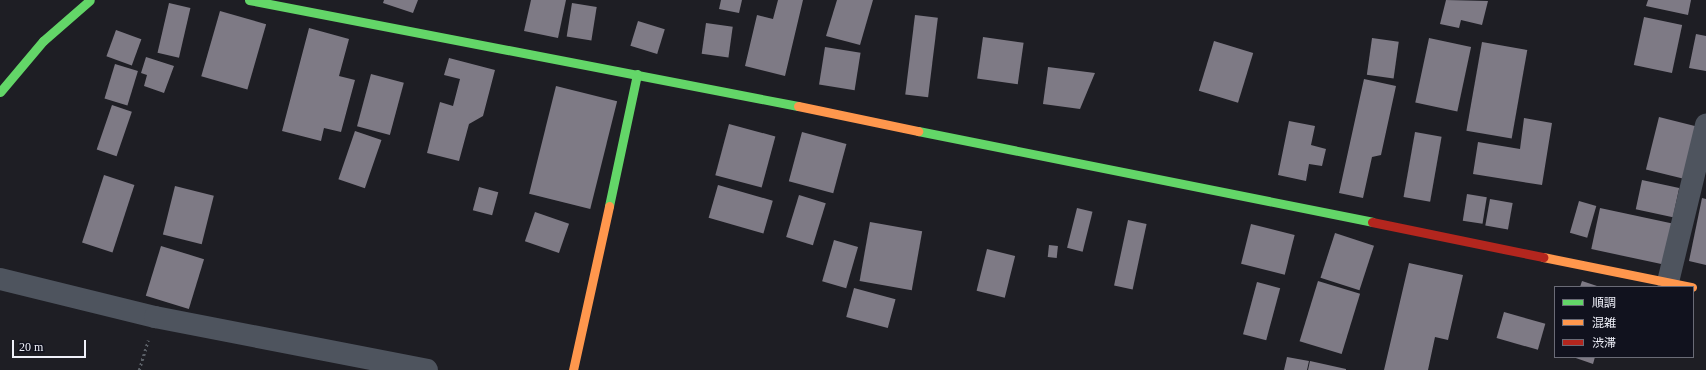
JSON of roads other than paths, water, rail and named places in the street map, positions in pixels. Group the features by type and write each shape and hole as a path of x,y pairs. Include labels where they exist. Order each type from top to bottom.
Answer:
{"street":[{"path":"0,92 43,41 90,0"},
{"path":"249,0 637,74 1686,286"},
{"path":"573,370 637,74"},
{"path":"1668,282 1706,125"},
{"path":"0,280 154,317 427,370"}]}
